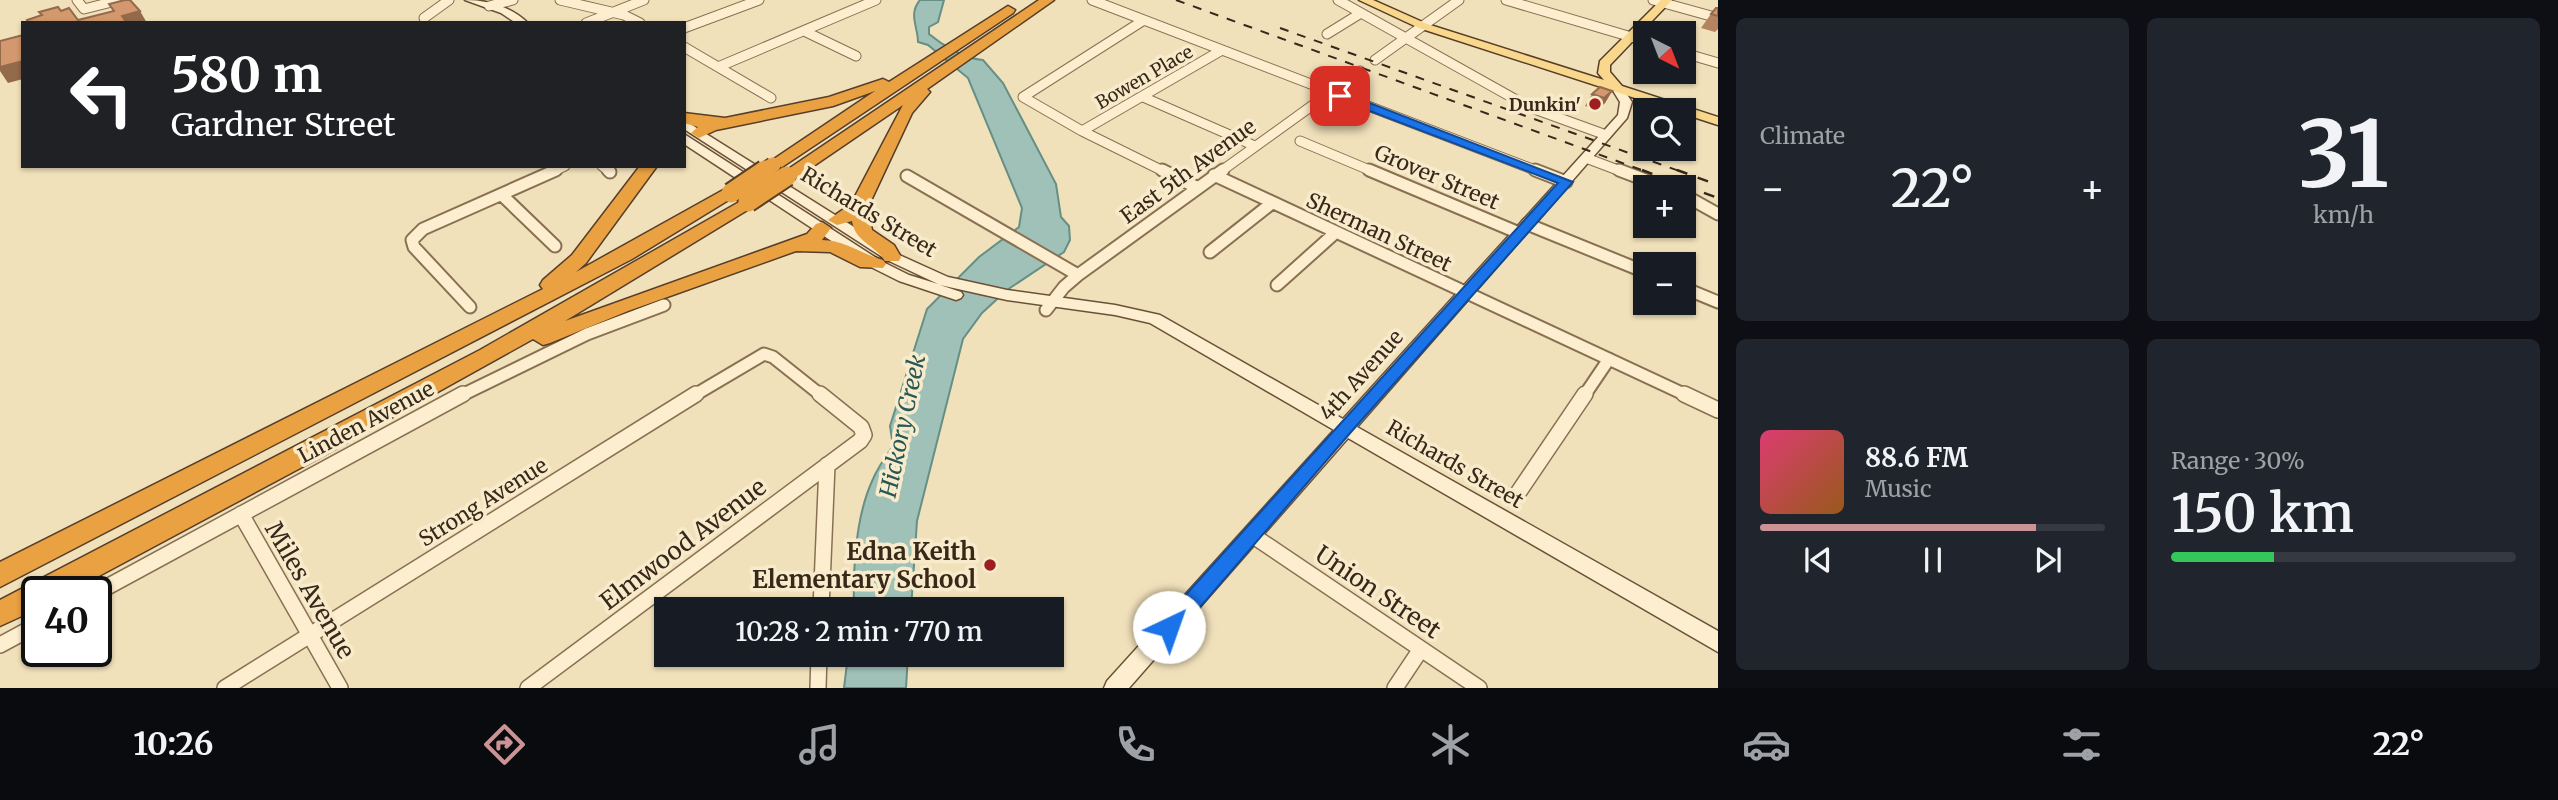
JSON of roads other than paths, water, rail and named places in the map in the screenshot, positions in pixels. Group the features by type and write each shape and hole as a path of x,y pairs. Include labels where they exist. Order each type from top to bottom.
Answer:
{"highway":[{"path":"73,576 454,376 644,268 923,65 1023,0"},
{"path":"780,171 937,76 1048,0"},
{"path":"688,135 729,121 833,101 923,65"},
{"path":"454,376 621,306 778,248 814,238 829,224 848,217 859,207 905,112 937,76"},
{"path":"686,118 705,122 729,121"},
{"path":"468,336 548,287 579,259 647,168"},
{"path":"0,575 740,198"},
{"path":"778,248 812,244 833,246 867,263 884,260 887,249 863,232 859,207"},
{"path":"0,614 21,603"}],"main road":[{"path":"1379,0 1426,24"},
{"path":"1661,1 1604,64 1604,73 1615,85 1718,115"},
{"path":"1362,6 1615,85 1718,121"}],"street":[{"path":"77,0 85,9 120,0"},
{"path":"424,18 449,0"},
{"path":"470,0 505,11 520,21"},
{"path":"493,8 513,0"},
{"path":"560,0 613,12 635,21"},
{"path":"591,21 644,0"},
{"path":"686,27 759,0"},
{"path":"718,67 876,0"},
{"path":"1092,0 1566,182"},
{"path":"1338,0 1362,6 1405,38 1529,107 1606,135"},
{"path":"1375,60 1458,0"},
{"path":"1506,0 1522,2 1633,38"},
{"path":"1661,1 1718,18"},
{"path":"1509,12 1522,2"},
{"path":"1327,34 1362,6"},
{"path":"493,8 509,21"},
{"path":"1144,20 1023,97 1082,131 1196,187"},
{"path":"804,31 856,56"},
{"path":"686,48 771,98"},
{"name":"Bowen Place","path":"1082,131 1222,50"},
{"path":"1696,57 1718,63"},
{"name":"East 5th Avenue","path":"1049,306 1078,275 1196,187 1360,71"},
{"name":"4th Avenue","path":"1115,688 1606,135 1627,107 1626,99 1615,85"},
{"path":"1143,97 1255,146"},
{"name":"Richards Street","path":"688,135 884,260 904,278 1150,328 1169,327 1718,642"},
{"name":"Grover Street","path":"1300,141 1633,268"},
{"path":"1586,158 1633,175"},
{"path":"537,168 545,175"},
{"path":"470,307 414,247 412,240 423,229 561,168"},
{"name":"Sherman Street","path":"1214,175 1718,410"},
{"path":"907,176 1078,275"},
{"path":"502,195 555,246"},
{"path":"1696,202 1718,214"},
{"path":"1210,252 1272,203"},
{"path":"1277,285 1335,233"},
{"path":"1696,293 1718,302"},
{"name":"Linden Avenue","path":"112,584 521,364 587,334 664,305"},
{"name":"Elmwood Avenue","path":"528,688 827,466 864,435 860,426 773,357 764,354"},
{"name":"Strong Avenue","path":"225,688 755,357 764,354"},
{"path":"1518,493 1609,359"},
{"path":"822,597 827,466"},
{"name":"Miles Avenue","path":"241,514 340,688"},
{"name":"Union Street","path":"1252,535 1479,688"},
{"path":"0,645 21,634"},
{"path":"1395,688 1421,649"},
{"path":"818,688 819,667"}],"water":[{"name":"Hickory Creek","path":"920,0 944,0 938,22 929,27 929,34 954,51 983,60 1003,83 1056,184 1061,217 1069,226 1070,240 1064,252 1007,290 982,313 963,339 917,521 912,597 854,597 859,525 867,493 893,446 890,426 927,309 979,257 1019,227 1022,208 968,78 928,45 918,42 914,15"},
{"path":"847,667 907,667 906,688 844,688"}],"railway":[{"path":"1176,0 1647,172"},
{"path":"1280,28 1682,172"},
{"path":"1642,170 1718,198"},
{"path":"1677,170 1718,185"}],"place":[{"name":"Dunkin'","path":"1595,104"},
{"name":"Edna Keith Elementary School","path":"990,565"}]}
